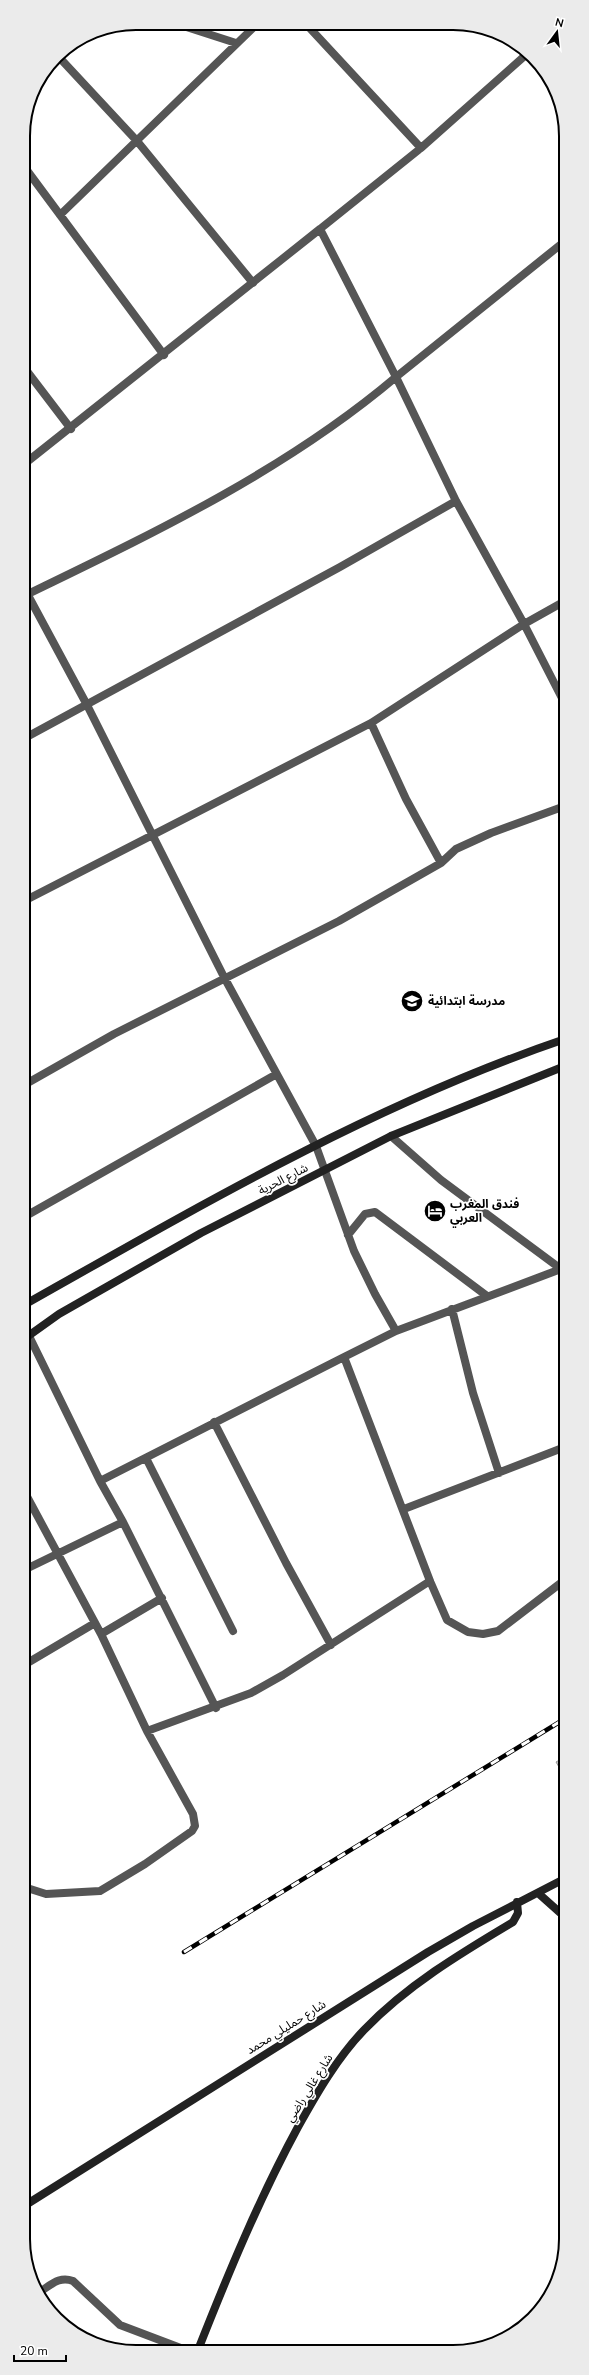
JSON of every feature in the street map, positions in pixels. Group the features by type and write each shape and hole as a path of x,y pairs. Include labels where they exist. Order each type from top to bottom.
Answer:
{"street":[{"path":"196,30 236,43"},
{"path":"60,215 250,30"},
{"path":"312,30 421,148"},
{"path":"30,460 164,355 421,148 524,57"},
{"path":"62,60 136,141 253,284"},
{"path":"30,175 164,355"},
{"path":"320,229 396,377 456,501 524,624 559,692"},
{"path":"30,593 223,494 297,451 355,411 559,246"},
{"path":"30,375 71,429"},
{"path":"30,736 340,567 456,501"},
{"path":"30,598 154,835 224,977 275,1074 316,1146 348,1234 375,1294 396,1331"},
{"path":"30,898 371,723 524,624 559,604"},
{"path":"371,723 406,799 441,863"},
{"path":"30,1082 114,1034 224,977 339,921 441,863 456,849 559,808"},
{"name":"شارع الحرية","path":"30,1302 190,1210 316,1146 427,1094 559,1041"},
{"name":"شارع الحرية","path":"30,1334 59,1314 201,1233 391,1136 559,1068"},
{"path":"30,1214 275,1074"},
{"path":"391,1136 441,1180 559,1268"},
{"path":"348,1234 366,1214 375,1212 487,1296"},
{"path":"100,1481 396,1331 487,1296 559,1272"},
{"path":"452,1309 473,1393 499,1473"},
{"path":"30,1345 162,1598 216,1708"},
{"path":"344,1357 404,1509 430,1581 447,1620 468,1632 483,1634 498,1631 559,1584"},
{"path":"214,1422 286,1563 332,1645"},
{"path":"404,1509 559,1450"},
{"path":"146,1458 233,1631"},
{"path":"30,1501 101,1634 146,1731 193,1814 195,1826 192,1831 146,1864 100,1891 46,1894 30,1889"},
{"path":"30,1567 122,1522"},
{"path":"146,1731 216,1708 251,1693 332,1645 430,1581"},
{"path":"101,1634 162,1598"},
{"path":"30,1661 95,1623"},
{"name":"شارع حمليلي محمد","path":"30,2202 428,1952 517,1902 559,1882"},
{"path":"538,1893 559,1912"},
{"name":"شارع غالي راضي","path":"200,2345 272,2175 334,2067 364,2030 408,1991 452,1959 513,1922 518,1913 517,1902"},
{"path":"43,2290 59,2279 65,2278 73,2280 120,2325 173,2345"}],"building":[{"path":"559,1760 559,1767 556,1762"}],"railway":[{"path":"184,1952 559,1722"}],"place":[{"name":"مدرسة ابتدائية","path":"412,1001"},
{"name":"فندق المغرب العربي","path":"435,1211"}]}
